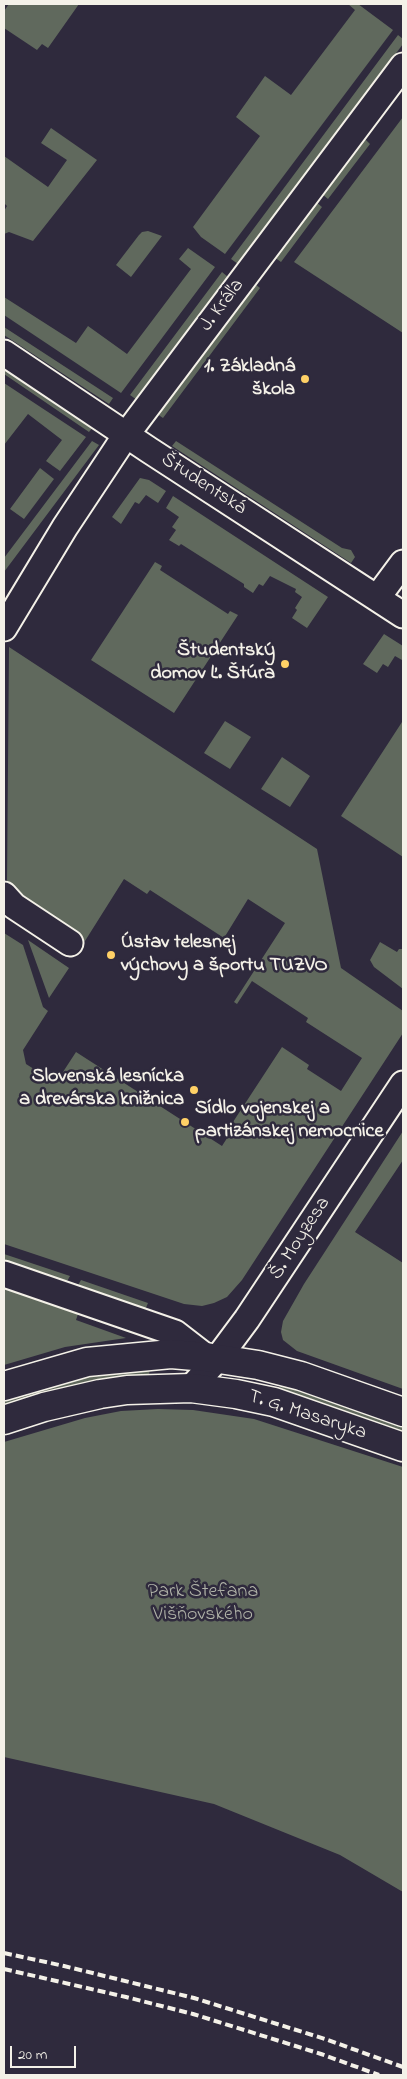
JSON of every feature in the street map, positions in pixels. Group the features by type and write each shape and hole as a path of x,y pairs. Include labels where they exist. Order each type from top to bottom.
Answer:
{"street":[{"name":"J. Kráľa","path":"4,628 65,527 126,435 403,66"},
{"name":"Študentská","path":"4,353 126,435 403,615"},
{"path":"377,598 403,563"},
{"path":"4,895 14,906 70,943"},
{"name":"Š. Moyzesa","path":"190,1388 212,1358 261,1299 403,1084"},
{"name":"T. G. Masaryka","path":"4,1274 175,1333 212,1358"},
{"name":"T. G. Masaryka","path":"4,1386 96,1360 171,1354 258,1365 301,1376 403,1412"},
{"name":"T. G. Masaryka","path":"4,1420 100,1394 127,1390 190,1388 236,1394 274,1402 403,1447"}],"green space":[{"path":"9,4 79,4 48,48 42,44 37,50 4,28 4,11"},
{"path":"348,4 358,4 393,30 225,254 201,237 193,227 260,136 236,117 265,76 291,95 355,10"},
{"path":"398,35 403,39 403,44 238,264 231,259"},
{"path":"403,117 403,333 294,262"},
{"path":"51,128 97,160 33,241 9,232 4,234 4,211 7,206 4,203 4,156 48,187 67,160 41,143"},
{"path":"364,138 370,144 328,199 322,194"},
{"path":"316,202 322,207 281,262 274,257"},
{"path":"148,231 162,236 131,277 116,265 139,235 142,232"},
{"path":"188,248 215,267 121,393 4,315 4,297 76,343 88,326 127,354 191,269 179,259"},
{"path":"222,272 228,277 137,400 130,395"},
{"path":"255,284 260,288 163,418 157,414"},
{"path":"4,327 113,398 109,404 4,335"},
{"path":"4,367 93,427 89,432 4,374"},
{"path":"4,383 86,437 60,471 46,461 62,440 28,414 4,445"},
{"path":"92,441 99,445 4,572 4,558"},
{"path":"176,441 342,548 351,550 355,557 351,563 172,446"},
{"path":"40,468 54,479 24,519 10,509"},
{"path":"140,478 149,480 166,491 158,503 146,495 139,504 135,502 121,524 112,517"},
{"path":"173,496 328,597 307,628 292,618 297,610 295,608 302,597 295,592 296,589 270,576 263,586 259,584 253,593 244,587 244,584 181,544 179,546 169,540 176,530 172,527 179,517 166,508"},
{"path":"155,562 162,566 160,570 228,614 230,611 238,615 174,713 91,660"},
{"path":"384,634 403,646 403,659 395,656 388,667 383,664 377,673 363,664"},
{"path":"9,647 317,849 341,968 403,1011 403,1033 242,1280 227,1297 214,1303 202,1306 184,1304 4,1244 4,933 23,945 43,1007 48,1011 23,1050 26,1064 48,1078 61,1075 76,1052 222,1146 236,1124 233,1122 282,1047 309,1065 307,1069 341,1091 362,1058 306,1022 308,1018 252,981 237,1004 234,1002 285,923 248,899 224,938 150,890 147,894 124,879 85,941 25,903 7,883"},
{"path":"225,721 251,737 230,769 204,753"},
{"path":"403,722 403,857 341,816"},
{"path":"282,757 310,776 290,807 261,789"},
{"path":"28,940 69,968 49,998"},
{"path":"380,942 397,952 399,949 403,949 403,989 374,967 370,960"},
{"path":"403,1131 403,1160 355,1232 403,1263 403,1389 297,1351 283,1340 281,1332 283,1321 304,1284"},
{"path":"4,1254 70,1276 66,1283 4,1262"},
{"path":"81,1280 148,1303 145,1310 77,1287"},
{"path":"4,1288 75,1312 78,1314 76,1320 126,1338 65,1347 4,1365"},
{"path":"150,1369 149,1374 146,1376 122,1378 4,1407 4,1397 90,1374"},
{"path":"281,1385 403,1426 403,1434 279,1390"},
{"name":"Park Štefana Višňovského","path":"193,1410 254,1419 403,1467 403,1892 340,1855 214,1804 4,1757 4,1442 85,1418 121,1411"}],"railway":[{"path":"4,1953 194,1998 325,2039 403,2067"},
{"path":"4,1969 193,2014 321,2054 379,2075"}],"place":[{"name":"1. Základná škola","path":"305,379"},
{"name":"Študentský domov Ľ. Štúra","path":"285,664"},
{"name":"Ústav telesnej výchovy a športu TUZVO","path":"111,955"},
{"name":"Slovenská lesnícka a drevárska knižnica","path":"194,1090"},
{"name":"Sídlo vojenskej a partizánskej nemocnice","path":"185,1122"}]}
